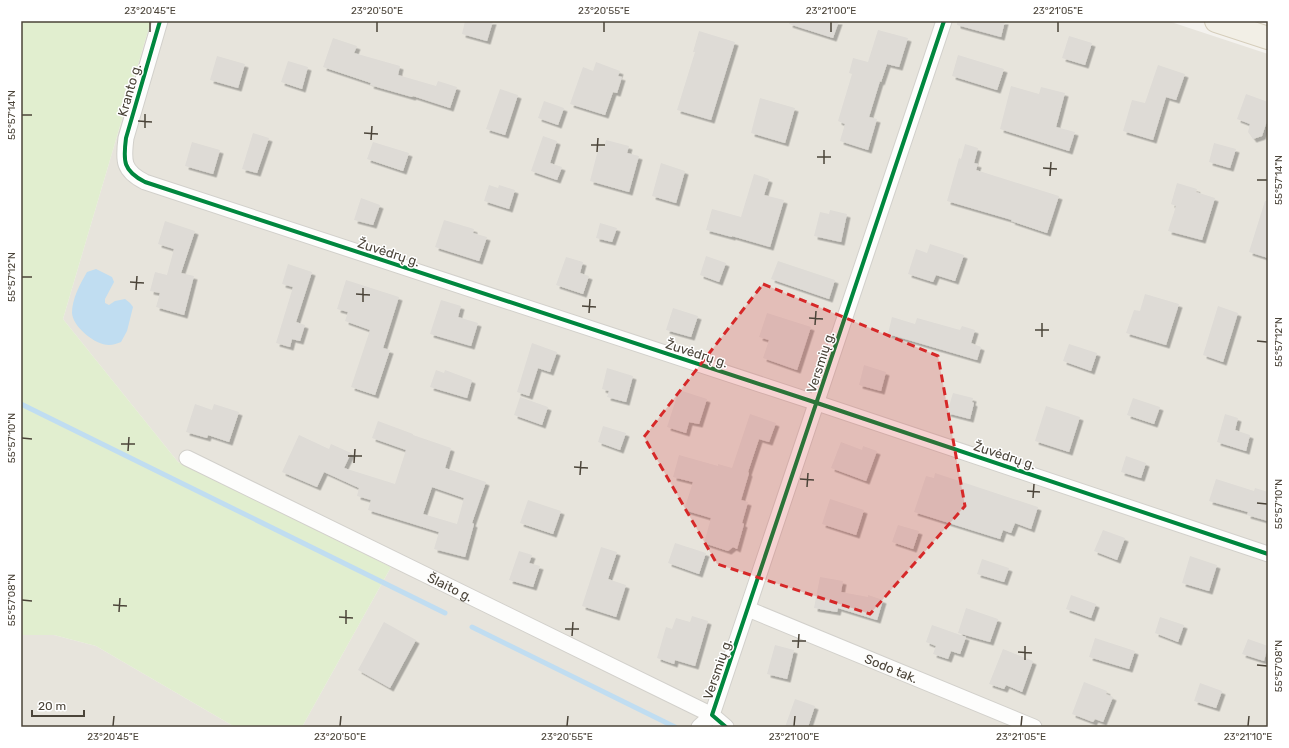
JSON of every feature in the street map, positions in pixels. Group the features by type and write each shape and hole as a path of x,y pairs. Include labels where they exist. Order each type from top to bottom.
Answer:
{"main road":[{"path":"1216,21 1268,38"}],"street":[{"name":"Kranto g.","path":"125,165 124,154 126,138 160,21"},
{"name":"Versmių g.","path":"726,727 712,715 944,21"},
{"name":"Žuvėdrų g.","path":"125,165 128,171 135,178 145,182 817,403 1268,554"},
{"name":"Šlaito g.","path":"187,458 712,715"},
{"name":"Sodo tak.","path":"748,609 1034,727"},
{"path":"699,727 712,715"}],"highlighted area":[{"path":"763,284 938,356 965,506 870,614 717,564 644,437"}],"shaded area":[{"path":"151,21 1168,21 1268,54 1268,727 302,727 391,567 178,462 63,319"},
{"path":"21,634 54,635 96,646 235,727 21,727"}],"green space":[{"path":"21,21 151,21 63,319 178,462 391,567 302,727 235,727 96,646 54,635 21,635"}],"water":[{"path":"96,269 112,277 114,282 105,299 105,303 109,305 115,301 125,299 133,307 127,331 121,342 109,345 91,339 80,329 73,318 72,308 79,287 87,272"}],"building":[{"path":"465,21 493,21 487,41 462,34"},
{"path":"790,21 839,21 833,38 789,24"},
{"path":"957,21 1005,21 1001,37 957,25"},
{"path":"878,30 908,38 899,67 887,64 881,82 880,81 869,117 877,119 868,150 840,141 845,124 838,121 852,74 849,73 853,58 868,62"},
{"path":"699,31 735,42 711,120 677,110 695,52 693,52"},
{"path":"1069,36 1092,43 1085,65 1062,58"},
{"path":"333,38 357,46 354,53 400,66 398,75 436,86 438,81 457,87 450,108 413,96 412,97 370,85 371,83 323,67"},
{"path":"958,55 1004,69 997,90 952,76"},
{"path":"217,56 245,64 238,88 210,80"},
{"path":"288,61 308,67 302,89 281,82"},
{"path":"596,62 620,71 618,76 622,77 617,93 613,92 605,115 570,104 583,67 593,71"},
{"path":"1158,65 1185,74 1176,100 1166,97 1153,140 1123,131 1132,100 1145,103"},
{"path":"1011,86 1039,94 1041,87 1065,93 1056,127 1075,132 1069,151 1000,129"},
{"path":"500,89 518,95 505,135 486,129"},
{"path":"1246,94 1268,102 1268,118 1262,136 1253,139 1248,132 1250,124 1237,119"},
{"path":"760,98 795,108 785,143 751,133"},
{"path":"544,101 564,108 558,125 538,118"},
{"path":"253,133 269,138 257,173 242,169"},
{"path":"543,136 557,141 550,163 562,167 557,180 531,171"},
{"path":"606,140 629,146 627,153 639,156 629,192 590,181 599,146 604,147"},
{"path":"192,142 220,150 213,174 185,166"},
{"path":"373,142 409,153 403,171 367,159"},
{"path":"1214,143 1236,149 1230,168 1209,162"},
{"path":"965,144 978,148 974,163 978,164 976,170 1059,196 1047,233 1011,221 1012,220 947,201 959,158 961,159"},
{"path":"661,163 685,171 676,203 652,196"},
{"path":"754,174 769,179 764,195 784,200 770,247 706,230 712,209 741,217"},
{"path":"1177,183 1197,189 1196,192 1215,198 1202,240 1168,231 1176,206 1171,204"},
{"path":"489,185 498,188 499,185 515,190 509,209 484,201"},
{"path":"361,198 380,205 373,225 354,220"},
{"path":"1265,201 1268,201 1268,258 1249,252"},
{"path":"830,210 847,214 841,242 814,236 820,212 829,214"},
{"path":"444,220 474,229 473,233 487,237 479,261 435,247"},
{"path":"165,221 195,231 181,273 194,276 184,315 156,307 160,293 150,291 155,272 167,275 174,249 158,244"},
{"path":"600,223 617,228 612,242 596,238"},
{"path":"930,244 964,255 955,281 936,275 933,282 908,274 916,249 927,253"},
{"path":"706,256 726,263 719,282 700,275"},
{"path":"566,257 583,262 580,273 589,276 583,294 556,285"},
{"path":"778,261 835,280 829,299 771,279"},
{"path":"288,264 312,272 296,322 305,325 300,341 292,339 290,347 276,343 293,287 282,284"},
{"path":"346,280 399,297 383,348 390,350 375,395 351,387 370,330 345,321 348,312 337,309"},
{"path":"1145,294 1179,304 1166,345 1126,333 1134,310 1140,311"},
{"path":"441,300 461,306 458,317 478,323 471,346 430,334"},
{"path":"1218,306 1238,313 1223,362 1203,355"},
{"path":"673,308 698,316 691,337 666,330"},
{"path":"767,313 811,327 797,370 763,358 769,340 759,337"},
{"path":"892,317 915,324 917,318 960,330 962,326 975,330 971,343 981,347 977,360 888,334"},
{"path":"532,343 557,352 550,372 538,368 529,396 517,392"},
{"path":"1069,344 1097,353 1091,371 1063,361"},
{"path":"864,365 886,372 881,391 859,385"},
{"path":"607,368 633,376 626,402 607,397 609,391 602,389"},
{"path":"436,370 444,373 445,370 472,380 467,398 430,387"},
{"path":"679,390 707,399 699,424 689,422 686,433 667,427"},
{"path":"953,393 973,398 972,402 974,403 970,419 947,413"},
{"path":"520,397 548,407 542,425 514,415"},
{"path":"1133,398 1160,407 1154,424 1127,415"},
{"path":"195,404 212,410 214,404 239,412 229,442 208,435 207,438 186,432"},
{"path":"1046,406 1080,417 1069,452 1035,441"},
{"path":"750,414 776,423 769,442 759,439 748,472 749,473 741,500 748,502 742,523 744,524 737,549 733,547 728,551 704,543 711,518 684,510 693,482 673,477 679,455 718,466 718,464 732,468"},
{"path":"1225,414 1238,418 1235,430 1250,435 1246,451 1217,442"},
{"path":"378,421 451,448 445,468 486,482 472,523 474,524 465,557 434,549 439,532 368,510 371,500 357,496 359,488 324,472 317,487 282,472 299,435 329,449 331,444 351,453 344,468 395,484 406,450 372,438","holes":["432,487 464,498 457,524 423,514"]},
{"path":"603,426 626,433 620,450 598,442"},
{"path":"841,442 862,450 863,446 877,451 866,481 831,468"},
{"path":"1126,456 1146,463 1141,478 1121,472"},
{"path":"935,473 1038,507 1031,529 1015,523 1011,533 1003,530 1000,539 914,512 926,476 934,478"},
{"path":"1216,479 1254,491 1255,488 1268,492 1268,521 1247,515 1248,512 1209,501"},
{"path":"830,499 864,510 856,535 822,524"},
{"path":"528,500 561,511 553,534 520,523"},
{"path":"898,525 919,531 913,549 892,542"},
{"path":"1103,530 1125,538 1117,560 1094,551"},
{"path":"675,543 706,553 699,574 668,563"},
{"path":"601,547 617,552 608,579 626,585 616,617 582,606"},
{"path":"519,551 532,555 529,563 540,566 533,587 509,580"},
{"path":"1190,556 1217,565 1209,591 1182,583"},
{"path":"982,559 1009,568 1004,582 977,574"},
{"path":"820,577 843,581 841,592 868,597 868,595 883,600 877,620 838,608 837,612 814,608"},
{"path":"1071,595 1096,604 1091,618 1066,609"},
{"path":"966,608 998,619 990,642 958,633"},
{"path":"692,616 708,621 695,666 675,660 674,664 657,658 666,627 672,629 676,618 690,622"},
{"path":"1160,617 1184,625 1178,642 1155,633"},
{"path":"384,622 416,640 390,688 358,670"},
{"path":"932,625 966,637 960,654 951,651 948,659 933,654 936,646 926,642"},
{"path":"1095,638 1135,651 1129,669 1089,657"},
{"path":"1248,639 1268,646 1264,661 1242,654"},
{"path":"775,645 794,650 787,679 767,674"},
{"path":"1003,649 1033,661 1022,692 1006,685 1004,689 989,684"},
{"path":"1084,682 1107,691 1106,694 1113,697 1103,722 1095,719 1093,722 1072,714"},
{"path":"1200,683 1222,691 1216,708 1194,701"},
{"path":"795,699 815,706 808,727 785,727"}],"waterway":[{"path":"21,404 445,613"},
{"path":"472,627 675,727"}],"cycle path":[{"path":"160,21 125,146 126,164 132,174 145,182 817,403 1268,554"},
{"path":"726,727 712,715 944,21"}]}
